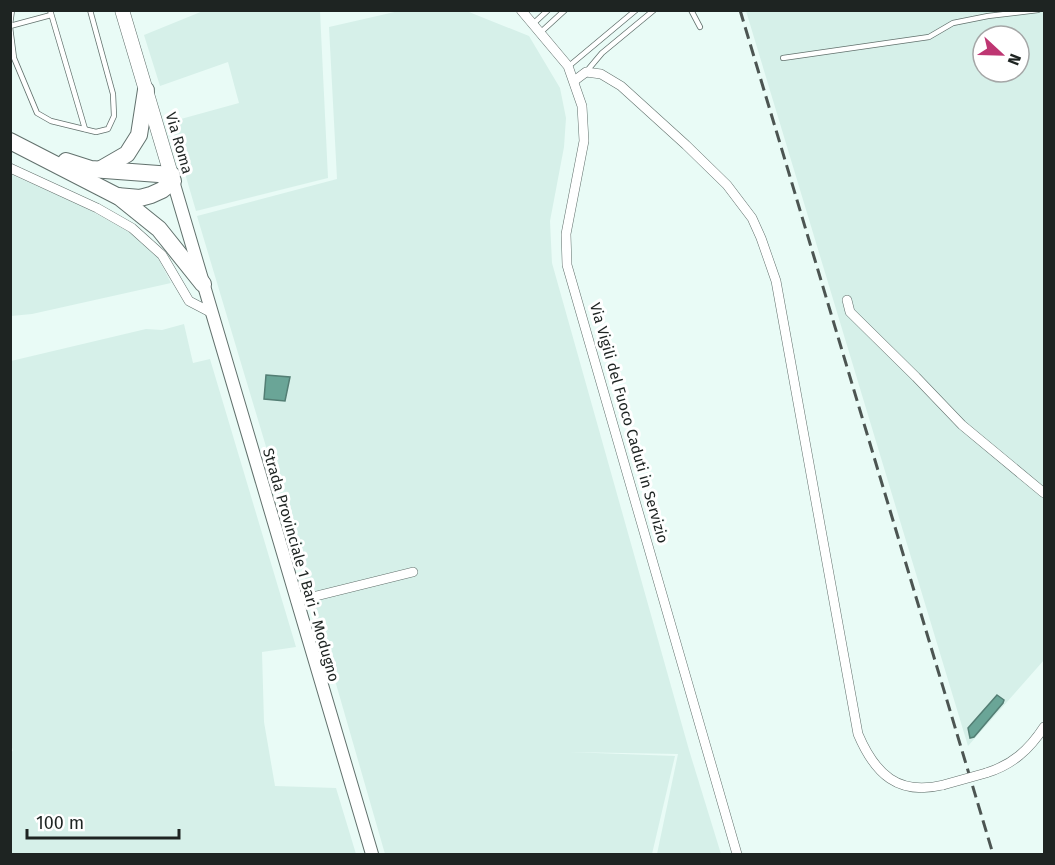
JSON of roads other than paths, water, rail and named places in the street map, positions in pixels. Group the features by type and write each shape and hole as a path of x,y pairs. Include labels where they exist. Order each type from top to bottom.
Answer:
{"highway":[{"path":"101,169 127,154 139,135 146,90"},
{"path":"10,129 26,143 45,154 75,165 172,178"},
{"path":"10,141 117,196 159,229 203,284"},
{"path":"117,196 140,198 151,195 162,190 172,178"}],"main road":[{"name":"Via Roma","path":"122,10 172,178"}],"street":[{"name":"Via Vigili del Fuoco Caduti in Servizio","path":"521,10 568,66 582,106 584,141 566,234 567,265 737,855"},
{"path":"574,81 586,72 601,74 621,86 727,185 752,218 776,281 858,735 871,762 892,780 915,788 943,785 1000,769 1026,752 1044,727"},
{"path":"10,168 97,208 132,228 162,255 189,301 212,312"},
{"name":"Via Roma","path":"172,178 203,284"},
{"name":"Strada Provinciale 1 Bari - Modugno","path":"203,284 372,855"},
{"path":"847,300 850,312 962,425 1044,493"},
{"path":"296,602 413,572"}],"lane":[{"path":"12,10 10,26 14,58 37,113 51,121 96,132 108,129 114,116 113,94 90,10"},
{"path":"534,24 548,10"},
{"path":"541,32 565,10"},
{"path":"568,66 636,10"},
{"path":"586,72 602,53 654,10"},
{"path":"691,10 700,27"},
{"path":"783,58 928,38 953,23 989,13 1038,10"},
{"path":"10,26 50,13 85,129"}],"railway":[{"path":"740,10 993,854"}]}
